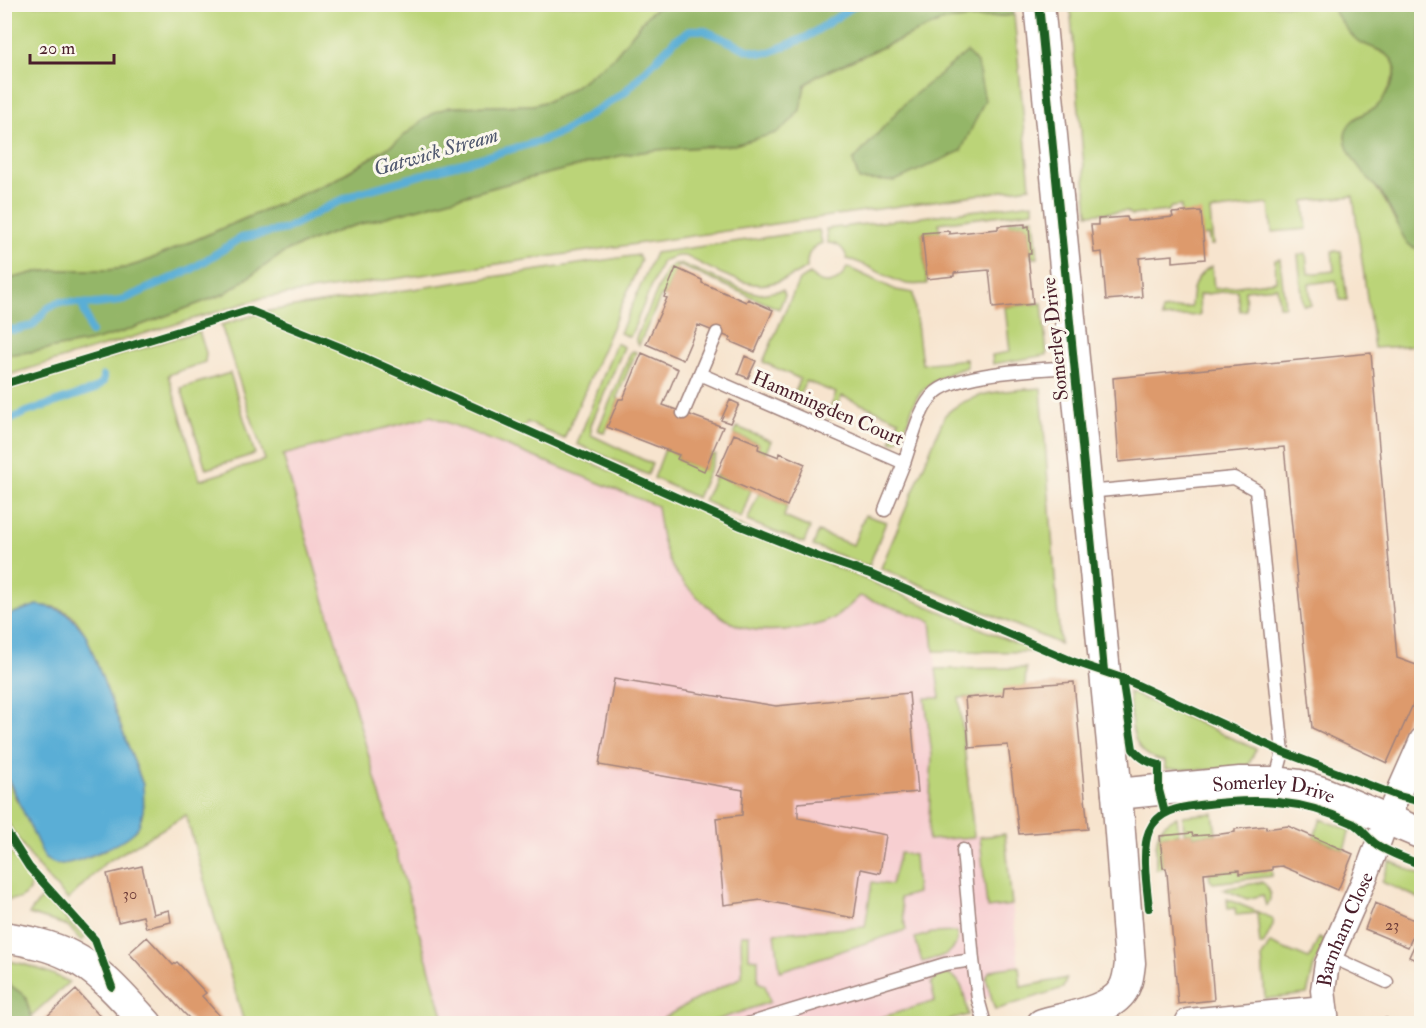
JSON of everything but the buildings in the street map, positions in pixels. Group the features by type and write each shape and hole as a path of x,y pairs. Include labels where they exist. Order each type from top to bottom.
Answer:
{"street":[{"name":"Somerley Drive","path":"1039,4 1117,794 1129,946 1128,976 1124,989 1115,1000 1102,1007 1042,1023"},
{"name":"Barnham Close","path":"1188,1021 1325,1016 1323,982 1330,956 1422,740"},
{"name":"Somerley Drive","path":"1117,794 1240,782 1299,785 1422,834"},
{"path":"4,937 52,948 73,956 112,987 147,1023"}],"lane":[{"path":"683,414 717,333"},
{"name":"Hammingden Court","path":"700,374 903,463 924,409 936,393 955,382 1075,366"},
{"path":"885,510 903,463"},
{"path":"1086,492 1234,478 1256,490 1283,752 1274,782"},
{"path":"963,850 973,960 978,999 985,1023"},
{"path":"1330,956 1387,982"},
{"path":"748,1023 945,964 973,960"}],"shaded area":[{"path":"431,416 657,506 665,551 674,570 690,591 714,610 770,630 797,629 832,619 860,596 931,621 940,698 968,772 974,836 1005,834 1021,987 901,1023 445,1023 283,455"}],"green space":[{"path":"661,4 1013,4 1014,15 942,21 819,75 805,85 800,110 776,133 734,145 655,150 623,155 346,228 288,250 224,294 120,333 92,341 5,355 5,280 37,272 108,270 144,262 335,180 394,144 437,111 450,107 533,105 548,101 573,88 613,58 648,15"},
{"path":"4,5 661,5 648,15 613,58 573,88 548,101 533,105 451,107 423,120 394,144 334,180 144,262 108,270 37,272 5,280"},
{"path":"1070,5 1330,5 1354,37 1392,59 1395,74 1382,101 1377,107 1357,117 1345,136 1351,153 1377,188 1405,238 1419,250 1421,248 1421,345 1374,348 1353,196 1304,201 1307,229 1272,232 1269,204 1210,211 1213,245 1210,245 1208,235 1203,236 1181,213 1181,206 1171,207 1168,211 1132,215 1127,211 1088,214"},
{"path":"1330,5 1421,5 1422,248 1412,247 1405,240 1385,199 1351,156 1345,139 1351,122 1373,109 1384,99 1394,77 1395,66 1385,53 1354,38"},
{"path":"1014,15 1030,187 262,298 5,376 5,355 92,341 120,333 224,294 288,250 346,228 623,155 655,150 734,145 791,121 800,110 805,85 819,75 942,21"},
{"path":"967,52 977,63 985,100 961,151 895,181 859,180 853,161 907,101"},
{"path":"1033,203 1033,211 939,223 940,232 922,233 927,284 907,284 891,279 863,264 847,259 840,247 828,243 826,229"},
{"path":"1034,218 1038,258 1032,258 1029,227 1025,227 1025,224 1009,225 1008,221"},
{"path":"819,230 822,243 810,252 807,268 773,283 758,284 737,280 686,256 677,256 662,261 630,337 620,333 655,253"},
{"path":"1332,251 1341,251 1347,300 1340,300 1336,280 1309,284 1311,305 1303,305 1298,255 1306,253 1308,274 1334,271"},
{"path":"638,255 641,260 564,439 527,422 521,433 1036,652 934,651 931,621 860,596 836,617 812,626 775,630 742,627 713,611 678,576 664,545 657,506 431,416 283,455 445,1023 244,1023 186,815 105,863 68,900 37,866 11,829 5,815 4,772 16,799 57,865 106,850 143,785 86,635 76,620 56,607 47,606 30,608 5,616 5,390 199,331 206,353 205,362 168,375 200,480 265,460 221,325 268,311"},
{"path":"1280,259 1285,306 1279,306 1277,287 1245,290 1246,310 1240,311 1237,290 1199,295 1200,315 1162,318 1162,310 1191,307 1195,283 1201,274 1212,266 1214,289 1276,281 1275,260"},
{"path":"674,264 682,264 744,290 760,294 783,290 785,295 779,309 678,265 639,345 636,338 666,271"},
{"path":"847,267 896,290 913,293 922,364 966,359 967,367 940,378 923,390 915,401 902,434 894,442 891,441 899,420 842,396 831,419 827,417 836,393 806,381 795,404 791,402 800,379 763,362 799,280 810,274 820,282 836,281"},
{"path":"1042,303 1047,355 993,364 992,355 1010,352 1005,307"},
{"path":"616,343 624,347 591,425 591,435 652,464 648,475 577,444"},
{"path":"633,351 636,352 605,433 598,430"},
{"path":"230,373 255,454 206,469 181,388"},
{"path":"1041,388 1060,644 881,568 945,415 955,407 978,396 1003,391"},
{"path":"737,427 771,441 766,452 758,449 759,444 734,434"},
{"path":"665,449 679,455 677,459 704,470 712,454 716,455 697,498 654,478"},
{"path":"716,475 751,490 741,518 704,501"},
{"path":"759,493 787,506 784,517 810,528 804,543 747,521"},
{"path":"865,515 886,522 869,566 813,546 818,532 853,545"},
{"path":"1026,668 1025,687 1003,695 959,698 974,837 928,840 932,756 925,698 940,698 936,669"},
{"path":"1129,692 1256,749 1247,768 1165,769 1165,761 1153,758 1138,745 1132,726"},
{"path":"1213,813 1216,834 1193,836 1192,833 1184,833 1183,816"},
{"path":"1177,817 1179,834 1160,836 1163,868 1156,869 1156,845 1159,832 1169,821"},
{"path":"1321,819 1350,830 1344,850 1314,837"},
{"path":"1005,834 1012,905 987,908 980,837"},
{"path":"4,842 31,880 30,891 19,899 5,900"},
{"path":"900,853 914,855 917,893 900,898 906,930 780,971 775,933 865,927 872,882 891,885"},
{"path":"1390,861 1421,875 1421,899 1382,882"},
{"path":"1239,870 1239,874 1272,870 1272,876 1213,883 1210,880 1209,873"},
{"path":"1262,882 1270,893 1270,900 1266,906 1263,895 1247,899 1223,889"},
{"path":"43,896 85,938 81,941 68,926 29,914"},
{"path":"1227,899 1272,918 1273,925 1263,945 1260,945 1257,913 1236,915 1235,908 1228,909"},
{"path":"957,932 957,939 952,950 942,956 922,962 915,938 932,933"},
{"path":"741,935 749,935 749,958 758,959 758,982 765,985 770,1002 708,1023 660,1023 663,1018 695,1000 742,977"},
{"path":"1319,937 1325,940 1314,966 1307,994 1265,999 1262,957 1270,943 1309,959"},
{"path":"4,960 38,968 69,982 31,1016 25,996 5,981"},
{"path":"1019,966 1021,987 1067,978 1063,988 995,1010 986,978 989,972"},
{"path":"944,974 951,975 960,983 968,1015 940,1023 863,1023 935,1001 931,984 935,978"},
{"path":"4,981 25,996 35,1023 5,1023"}],"water":[{"path":"37,605 66,613 86,635 143,785 142,817 133,833 101,851 76,861 56,864 45,859 5,772 5,616"}],"waterway":[{"name":"Gatwick Stream","path":"4,328 14,330 32,326 47,309 59,302 96,304 120,301 192,269 241,238 286,229 358,193 540,141 562,132 624,93 675,40 691,30 703,30 748,50 770,52 807,37 857,4"},
{"path":"82,303 91,332"},
{"path":"4,423 24,413 95,389 103,382 103,376"}],"cycle path":[{"path":"1039,4 1104,671"},
{"path":"4,384 248,310 340,347 741,526 819,557 870,574 1072,661 1122,678 1283,752 1398,796 1422,802"},
{"path":"1122,678 1133,749 1145,759 1159,765 1159,790 1165,813"},
{"path":"1149,908 1145,858 1149,831 1163,815 1192,806 1240,801 1295,804 1352,823 1381,847 1422,865"},
{"path":"4,828 29,867 95,940 112,987"}]}
